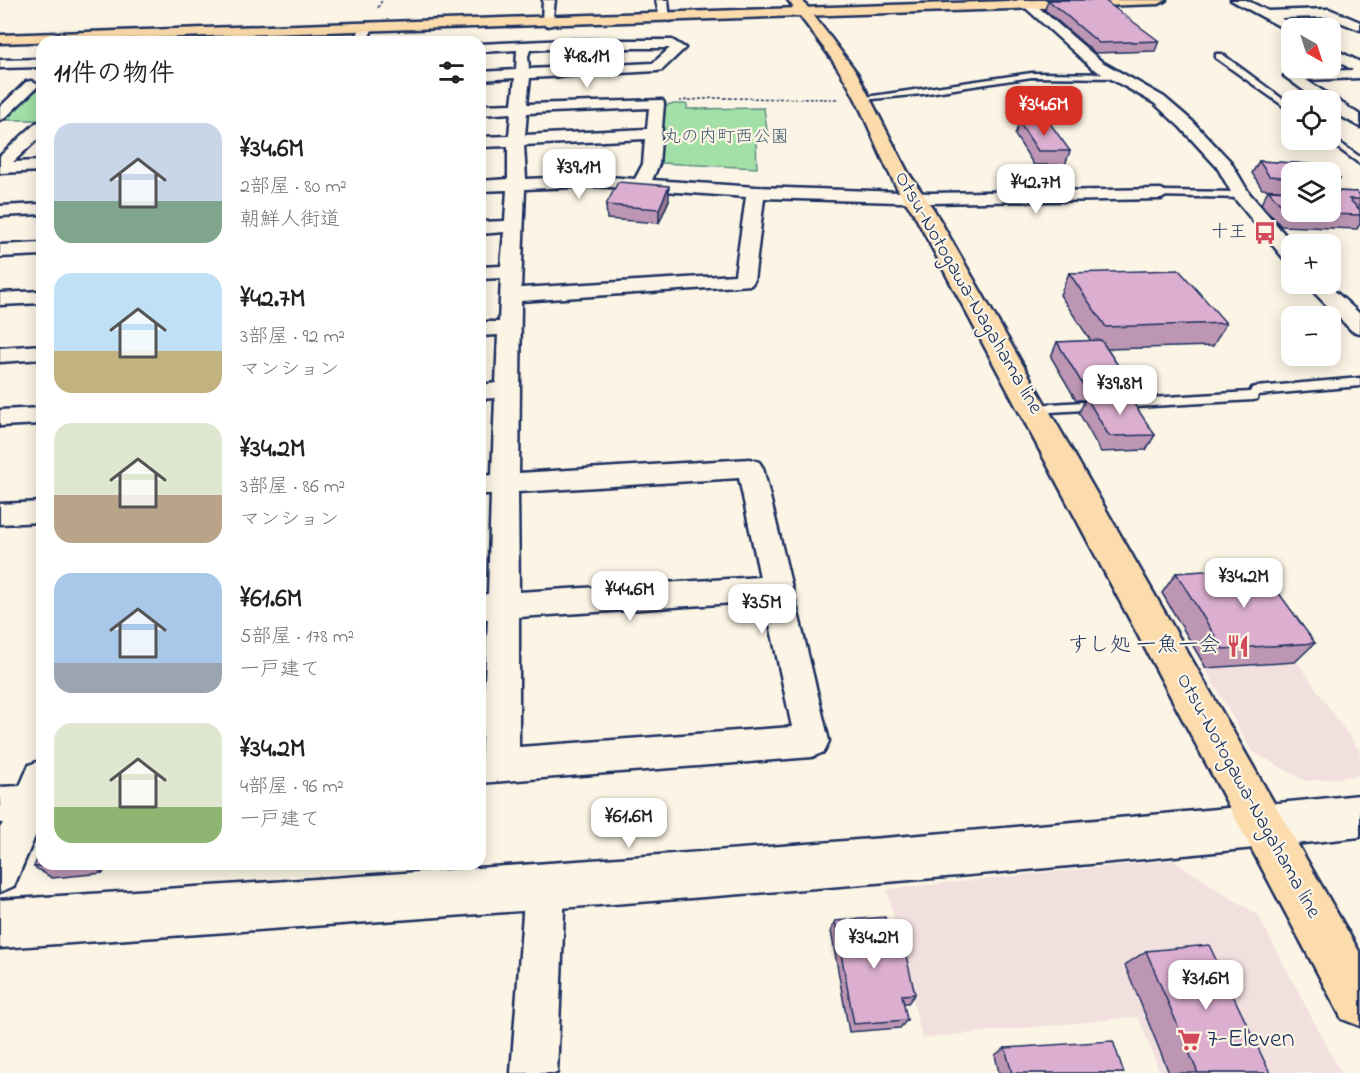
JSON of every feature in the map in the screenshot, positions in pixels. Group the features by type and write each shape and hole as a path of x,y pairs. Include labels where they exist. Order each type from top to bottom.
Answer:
{"main road":[{"name":"Otsu-Notogawa-Nagahama line","path":"795,0 813,19 863,98 911,196 923,210 1034,409 1263,827 1299,886 1360,1001"},
{"path":"92,36 805,13 1026,2 1159,0"},
{"path":"0,39 36,38"}],"street":[{"path":"548,22 549,0"},
{"path":"662,0 666,18"},
{"path":"1237,0 1281,23"},
{"path":"1026,2 1097,65 1159,100 1186,124 1224,165 1241,195 1281,243"},
{"path":"1266,15 1329,13 1360,26"},
{"path":"363,36 367,27"},
{"path":"486,48 672,44 678,48 657,67 486,76"},
{"path":"492,484 750,468 812,741 491,765 492,484 508,390 513,226 517,184 516,141 523,74 521,56 525,46"},
{"path":"1341,54 1360,56"},
{"path":"1341,57 1360,68"},
{"path":"0,64 36,63"},
{"path":"1311,90 1291,76 1360,74"},
{"path":"10,86 36,84"},
{"path":"36,84 8,121 36,125"},
{"path":"486,110 657,103 652,134 651,164 641,184"},
{"path":"1341,110 1360,122"},
{"path":"0,166 36,131"},
{"path":"486,142 652,134"},
{"path":"0,166 36,166"},
{"path":"486,186 595,181 756,192 931,198 1161,194"},
{"path":"486,275 511,283 744,281 756,192"},
{"path":"1241,195 1261,196"},
{"path":"0,211 36,209"},
{"path":"486,228 513,226"},
{"path":"0,251 36,249"},
{"path":"1326,294 1360,326"},
{"path":"0,299 36,297"},
{"path":"486,329 511,328"},
{"path":"0,355 36,352"},
{"path":"486,392 508,390"},
{"path":"0,418 36,416"},
{"path":"3,520 36,513"},
{"path":"491,606 776,588"},
{"path":"0,872 29,797"},
{"path":"0,924 545,887 1263,827 1360,816"},
{"path":"534,1073 545,887"}],"lane":[{"path":"1219,56 1281,102"},
{"path":"863,98 922,92 1032,75 1118,76"},
{"path":"1341,146 1360,161"},
{"path":"1161,194 1241,195"},
{"path":"1034,409 1254,394 1360,382"}],"path":[{"path":"657,103 715,98 863,98"}],"shaded area":[{"path":"1197,589 1272,625 1360,752 1360,776 1305,781 1252,751 1161,592"},
{"path":"1172,860 1258,915 1341,1073 1160,1073 1138,1017 922,1038 887,889"}],"green space":[{"path":"36,86 36,120 0,120"},
{"name":"丸の内町西公園","path":"670,104 687,104 687,109 764,108 768,138 756,138 757,168 661,163 661,108"}],"building":[{"path":"1048,0 1104,0 1159,41 1099,43"},
{"path":"1019,122 1049,122 1070,151 1038,151"},
{"path":"1259,161 1281,162 1281,177 1269,176"},
{"path":"618,182 669,186 659,209 606,205"},
{"path":"1268,190 1281,191 1281,205"},
{"path":"1341,191 1357,192 1360,195 1360,199 1349,199 1360,210 1360,215 1341,214"},
{"path":"1179,270 1226,323 1106,327 1069,273"},
{"path":"1101,340 1121,370 1112,370 1120,383 1083,385 1057,342"},
{"path":"1128,395 1155,435 1109,436 1086,397"},
{"path":"1260,567 1315,643 1223,649 1176,573"},
{"path":"885,917 888,932 900,930 915,994 902,995 907,1020 854,1024 835,921"},
{"path":"1209,945 1270,1073 1198,1073 1146,951"},
{"path":"1113,1041 1124,1073 1012,1073 1005,1048"}],"place":[{"name":"十王","path":"1265,233"},
{"name":"すし処 一魚一会","path":"1238,646"},
{"name":"7-Eleven","path":"1189,1040"}]}
